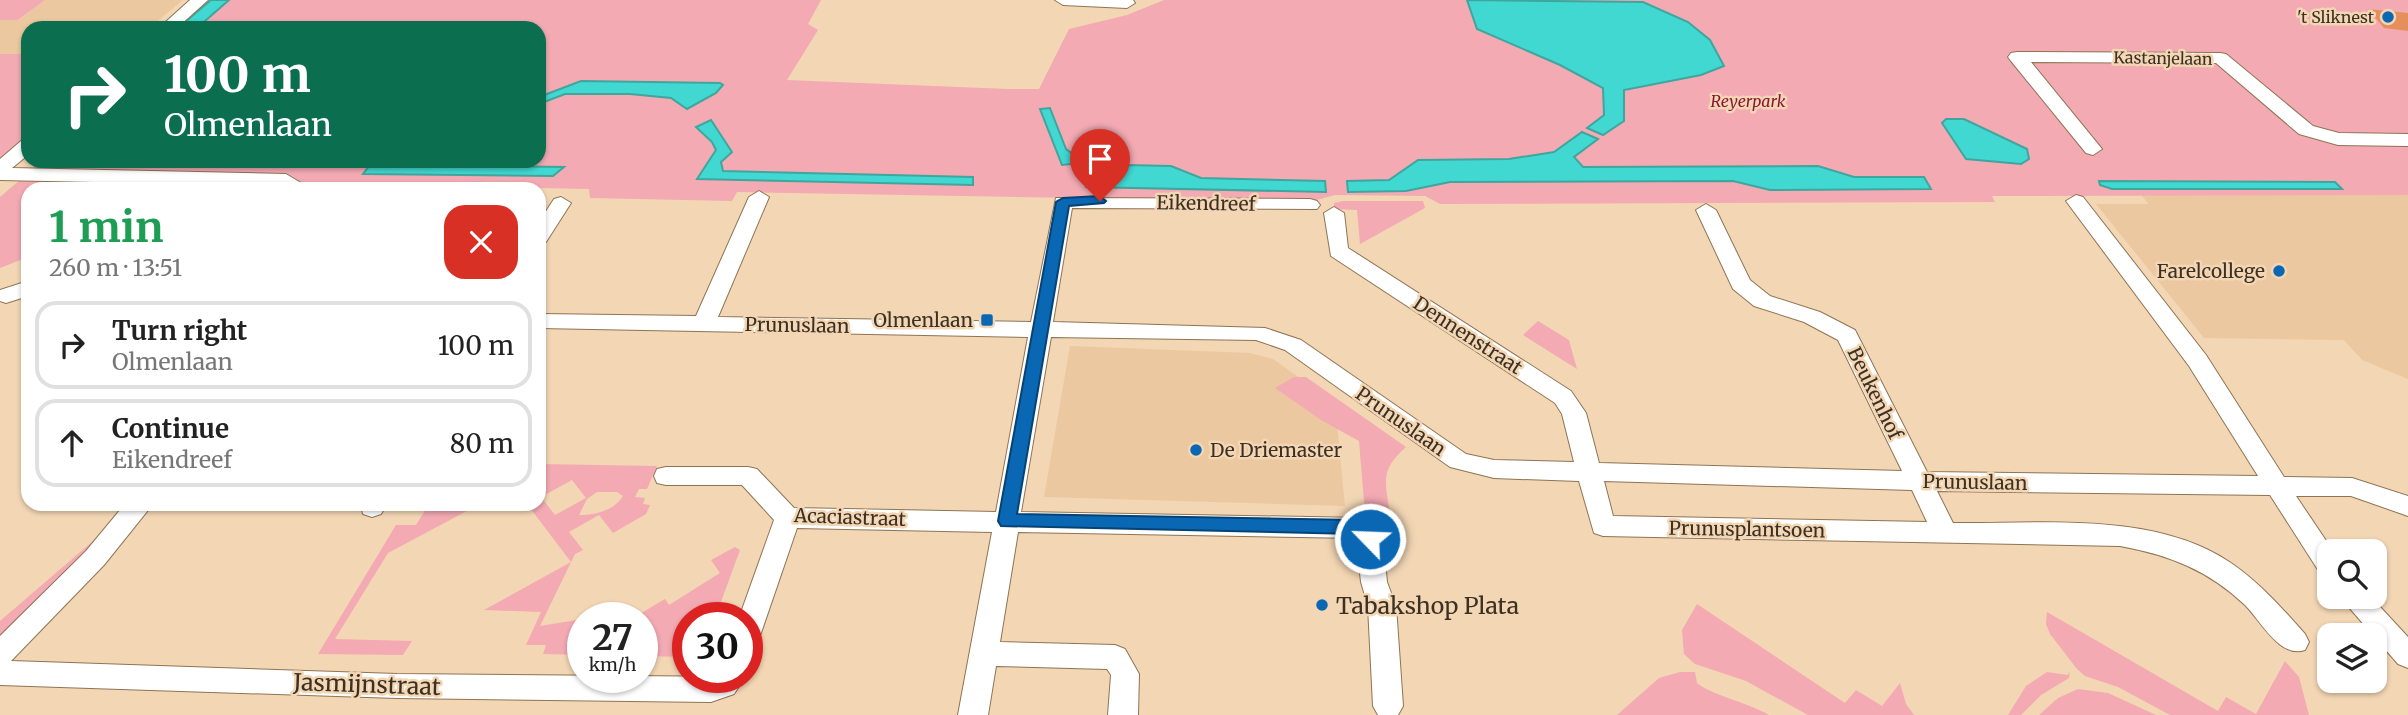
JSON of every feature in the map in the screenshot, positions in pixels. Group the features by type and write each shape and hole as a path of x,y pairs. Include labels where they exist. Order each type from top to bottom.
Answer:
{"street":[{"path":"175,21 200,0"},
{"path":"1063,0 1127,2"},
{"name":"Kastanjelaan","path":"2093,149 2017,57 2220,58 2305,131 2338,139 2408,140"},
{"path":"2,172 21,152"},
{"path":"2,172 289,182"},
{"path":"704,324 759,197"},
{"path":"2076,201 2162,313 2235,416 2298,525 2317,550"},
{"name":"Eikendreef","path":"1040,329 1063,202 1310,205"},
{"path":"546,227 561,203"},
{"name":"Beukenhof","path":"1706,210 1741,284 1762,301 1812,317 1847,335 1918,481"},
{"name":"Dennenstraat","path":"1334,213 1338,251 1563,397 1574,413 1587,472"},
{"path":"6,296 21,291"},
{"name":"Prunuslaan","path":"546,321 1257,333 1293,345 1459,461 1494,469 1918,481 2275,486"},
{"path":"973,715 1040,329"},
{"name":"Prunusplantsoen","path":"1587,472 1603,526 2120,536 2158,541 2198,555 2237,579 2295,642"},
{"name":"Acaciastraat","path":"666,476 748,477 788,517 1363,528 1369,535 1374,582 1382,606 1388,706"},
{"path":"1918,481 1946,534"},
{"path":"2275,486 2352,487 2408,506"},
{"path":"0,654 95,558 134,511"},
{"path":"758,602 788,517"},
{"path":"2365,609 2408,656"},
{"path":"2376,620 2408,646"},
{"path":"984,654 1115,657 1120,661 1125,674 1123,715"},
{"name":"Jasmijnstraat","path":"0,673 397,685 672,689"}],"shaded area":[{"path":"45,0 183,0 158,21 21,21 21,54 0,54 0,20 19,20"},
{"name":"Farelcollege","path":"2408,188 2408,379 2362,360 2344,340 2204,338 2096,204 2149,204 2137,190"},
{"name":"De Driemaster","path":"1070,346 1250,353 1273,359 1335,403 1345,506 1044,497"}],"green space":[{"path":"0,0 45,0 18,20 0,20"},
{"name":"Reyerpark","path":"229,0 821,0 808,24 818,30 787,80 1039,89 1069,29 1127,15 1164,0 2408,0 2408,195 1992,196 1995,202 1440,204 1425,196 1335,195 1309,202 737,192 732,201 590,198 589,189 546,188 546,182 21,182 21,260 0,268 0,197 34,168 546,168 546,21 205,21"},
{"path":"0,54 21,54 21,144 0,161"},
{"path":"1423,201 1425,208 1360,244 1357,210 1334,209 1334,203"},
{"path":"1538,321 1569,340 1577,369 1523,335"},
{"path":"1294,377 1306,377 1406,447 1392,463 1386,477 1390,514 1365,513 1359,441 1321,420 1275,388"},
{"path":"546,464 657,466 647,489 639,489 635,497 645,498 643,504 650,505 646,514 613,533 599,515 569,532 583,550 575,554 540,626 567,622 567,655 543,654 546,645 526,645 541,612 484,610 571,562 532,511 546,511 546,503 555,515 586,498 572,480 546,494","holes":["597,492 617,492 623,496 615,505 604,511 579,515 587,499"]},
{"path":"425,511 467,511 388,553 335,639 412,641 403,655 318,654 396,525 416,525"},
{"path":"100,535 0,639 0,621"},
{"path":"735,547 740,550 721,602 674,602 720,573 711,560"},
{"path":"665,599 669,605 672,603 672,657 658,656 658,603"},
{"path":"1697,604 1845,703 1856,690 1882,706 1900,683 1906,704 1914,715 1808,715 1746,681 1695,664 1684,654 1682,630"},
{"path":"2047,612 2218,711 2226,697 2256,714 2285,661 2299,677 2309,715 2170,715 2118,687 2085,676 2050,634 2046,624"},
{"path":"2070,671 2069,678 2041,695 2021,715 2008,715 2026,686 2047,672 2068,675"},
{"path":"1680,672 1695,672 1697,683 1703,687 1769,715 1617,715 1659,678"},
{"path":"2078,689 2108,693 2156,715 2039,715 2058,698"}],"water":[{"path":"211,0 229,0 205,21 186,21"},
{"path":"1467,0 1643,2 1688,22 1710,40 1724,66 1701,75 1624,90 1624,121 1603,135 1587,128 1604,115 1603,88 1560,65 1477,29"},
{"path":"581,81 723,85 716,93 687,109 671,98 630,94 565,94 546,101 546,94"},
{"path":"1050,108 1066,149 1081,160 1079,163 1062,165 1040,109"},
{"path":"1946,119 1964,119 2027,149 2029,159 2021,164 1966,159 1942,123"},
{"path":"711,120 732,152 721,162 723,171 973,177 973,185 697,179 716,150 712,142 696,127"},
{"path":"1582,132 1598,139 1574,157 1583,167 1818,166 1854,177 1924,177 1931,189 1770,190 1733,181 1450,182 1406,191 1348,192 1347,181 1389,180 1418,160 1509,159 1554,152"},
{"path":"1125,165 1171,166 1201,178 1325,181 1326,192 1086,187 1091,175"},
{"path":"564,167 553,176 363,174 368,168"},
{"path":"2099,181 2335,182 2342,189 2112,189 2100,185"}],"building":[{"name":"'t Sliknest","path":"2368,9 2408,13 2408,31 2384,28"}],"place":[{"name":"'t Sliknest","path":"2388,17"},
{"name":"Farelcollege","path":"2279,271"},
{"name":"Olmenlaan","path":"987,320"},
{"name":"De Driemaster","path":"1196,450"},
{"name":"Tabakshop Plata","path":"1322,605"}],"route":[{"path":"1100,201 1063,202 1007,521 1359,527 1368,532 1370,539"}]}
